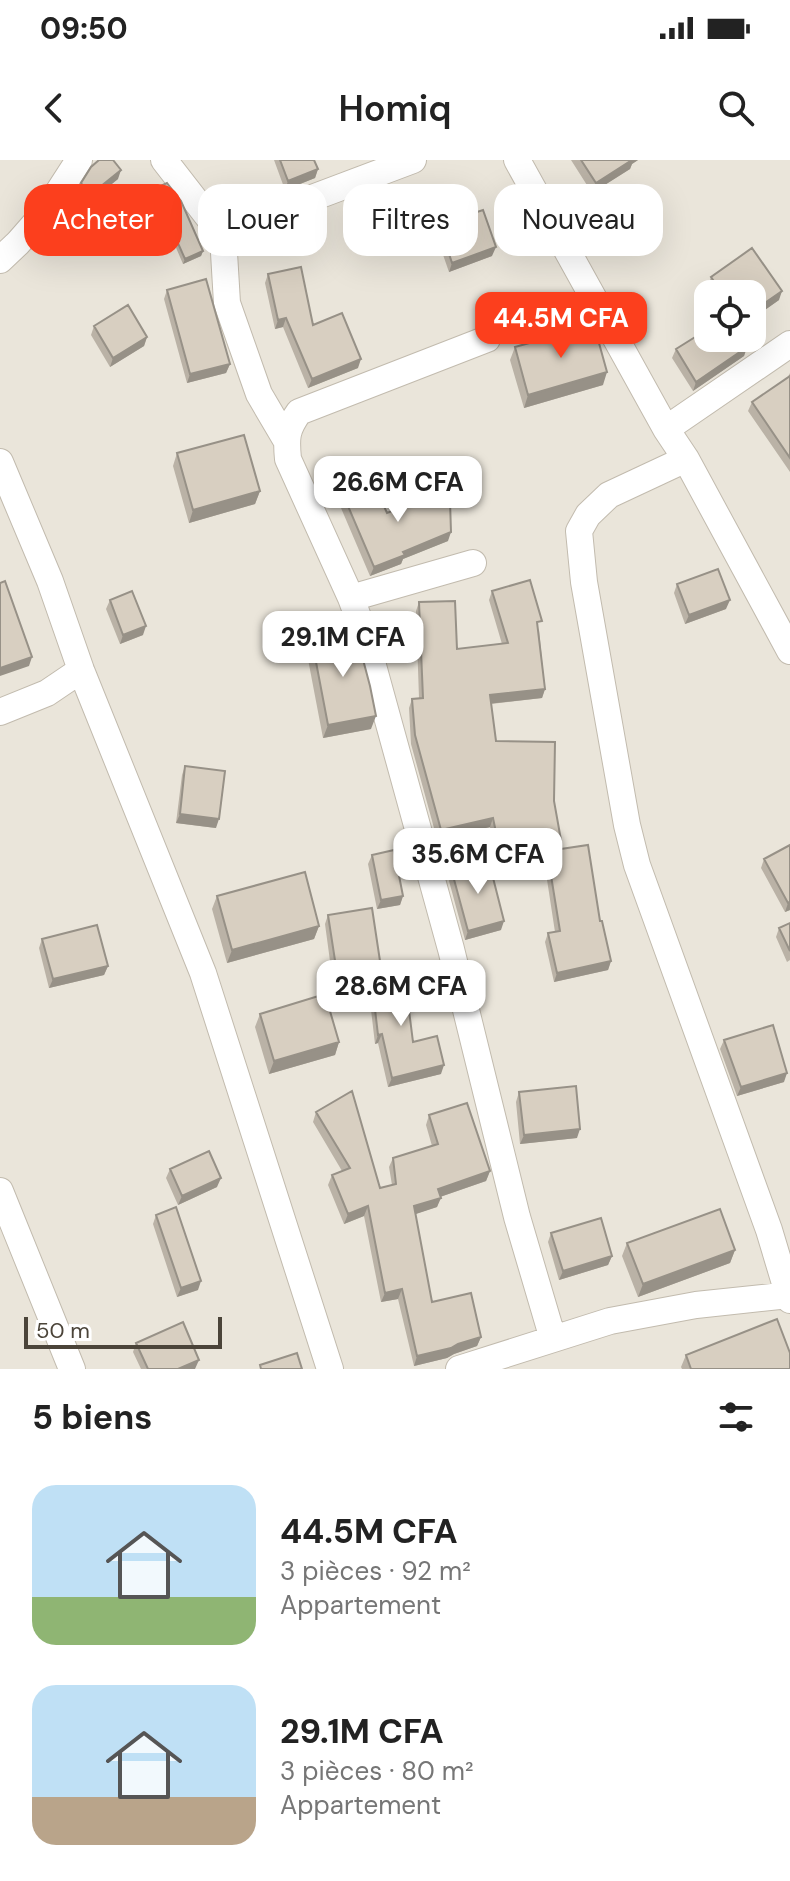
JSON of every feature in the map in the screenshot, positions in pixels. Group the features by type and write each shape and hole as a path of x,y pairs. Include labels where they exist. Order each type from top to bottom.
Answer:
{"street":[{"path":"0,260 46,211 79,160"},
{"path":"164,160 198,204"},
{"path":"327,192 413,160"},
{"path":"517,160 666,429 686,459 790,651"},
{"path":"224,256 227,303 259,394 286,440"},
{"path":"487,339 299,412 289,426 286,440 288,459 364,633 443,919 517,1217 553,1339"},
{"path":"666,429 790,344"},
{"path":"459,1369 610,1321 696,1305 790,1297 769,1230 637,865 627,825 584,582 579,531 588,515 609,495 686,459"},
{"path":"0,462 50,581 81,670 203,973 330,1369"},
{"path":"351,598 473,563"},
{"path":"0,712 47,693 81,670"},
{"path":"0,1191 72,1369"}],"shaded area":[{"path":"0,160 790,160 790,1369 0,1369"}],"building":[{"path":"99,160 113,160 121,170 104,184 82,184 91,167"},
{"path":"280,160 314,160 318,169 288,181"},
{"path":"581,160 632,160 596,183"},
{"path":"182,203 198,240 198,253 185,259 182,252"},
{"path":"483,210 494,248 478,254 478,212"},
{"path":"752,248 782,291 766,302 766,280 713,280 711,277"},
{"path":"450,256 471,256 452,263"},
{"path":"301,267 313,325 342,313 361,359 312,379 286,318 278,320 268,274"},
{"path":"206,279 230,364 190,374 167,290"},
{"path":"128,305 147,337 113,358 94,326"},
{"path":"594,325 607,372 528,395 515,347"},
{"path":"694,338 694,352 740,352 696,382 676,349"},
{"path":"790,376 790,458 752,402"},
{"path":"244,435 260,491 193,510 177,453"},
{"path":"375,486 387,513 440,493 444,502 450,501 451,532 374,567 345,499"},
{"path":"718,569 730,600 689,615 677,584"},
{"path":"530,580 542,621 537,622 545,689 490,695 496,741 555,742 554,801 561,840 500,852 493,818 441,830 415,735 412,699 423,698 419,602 455,601 457,649 508,643 492,591"},
{"path":"5,581 32,657 0,668 0,583"},
{"path":"132,591 146,626 123,635 110,600"},
{"path":"356,633 376,716 328,725 312,641"},
{"path":"185,766 225,771 219,819 180,814"},
{"path":"588,845 600,921 611,961 557,973 548,933 560,931 547,851"},
{"path":"790,845 790,902 788,903 764,859"},
{"path":"394,850 403,896 381,900 372,855"},
{"path":"489,862 504,921 468,931 452,872"},
{"path":"305,872 319,926 232,950 217,896"},
{"path":"372,908 380,961 336,967 328,915"},
{"path":"790,923 790,951 779,928"},
{"path":"97,925 108,966 53,979 42,939"},
{"path":"404,971 413,1042 437,1036 444,1065 392,1078 382,1034 378,1035 371,975"},
{"path":"325,994 339,1042 274,1061 260,1014"},
{"path":"773,1025 787,1073 741,1087 724,1040"},
{"path":"576,1086 580,1129 524,1135 519,1092"},
{"path":"352,1091 380,1188 396,1184 393,1158 438,1144 429,1115 467,1103 490,1171 438,1189 441,1198 414,1206 432,1302 471,1293 481,1337 417,1356 402,1289 385,1293 368,1206 348,1214 332,1175 350,1168 316,1112"},
{"path":"209,1151 221,1178 182,1196 170,1169"},
{"path":"176,1207 201,1281 181,1288 156,1215"},
{"path":"720,1209 735,1250 643,1284 627,1243"},
{"path":"601,1218 612,1256 563,1271 551,1233"},
{"path":"777,1319 790,1353 790,1369 691,1369 686,1355"},
{"path":"183,1322 199,1360 178,1369 148,1369 136,1343"},
{"path":"297,1353 302,1369 261,1369 260,1365"}]}
